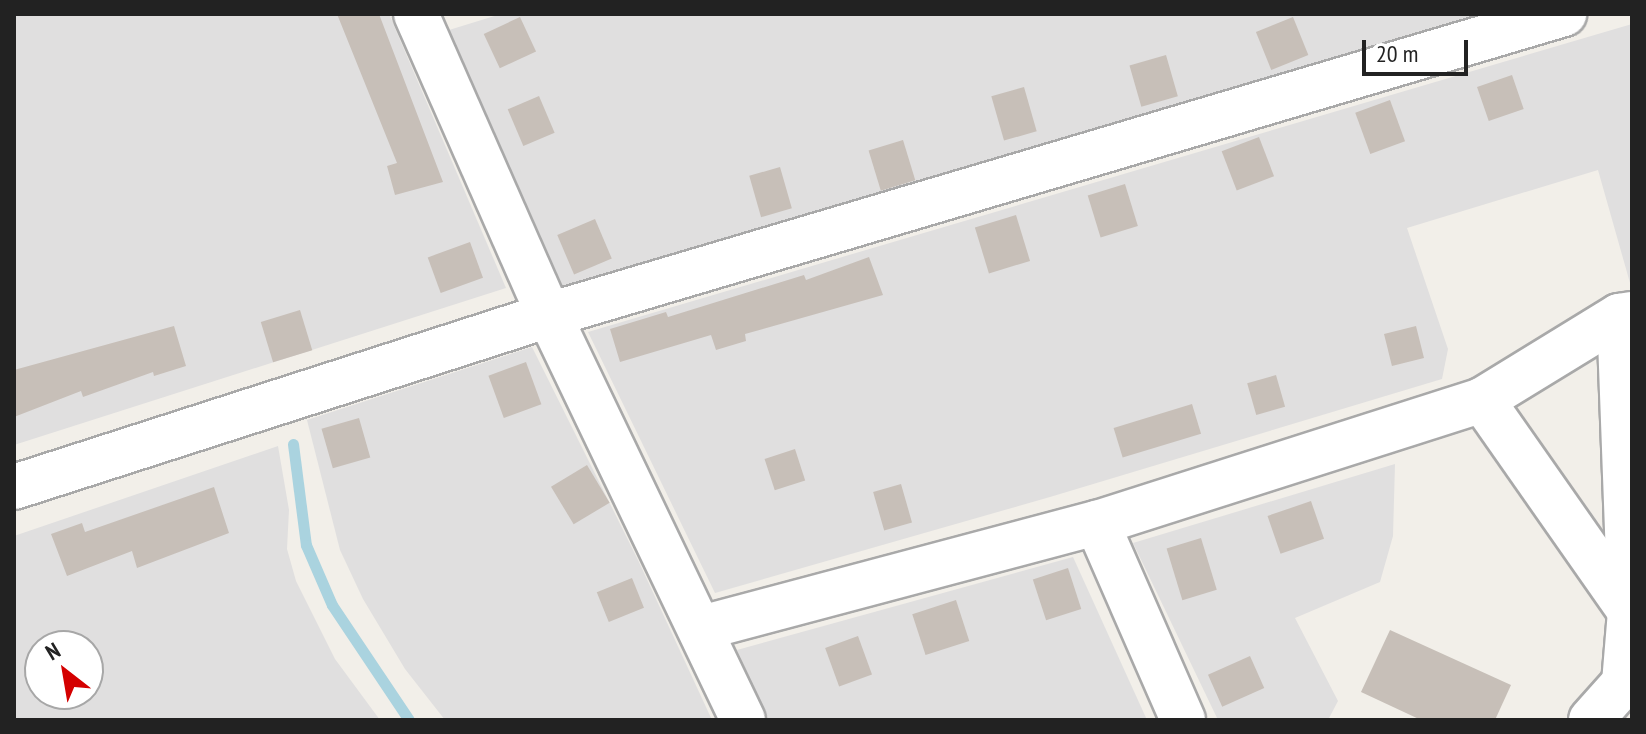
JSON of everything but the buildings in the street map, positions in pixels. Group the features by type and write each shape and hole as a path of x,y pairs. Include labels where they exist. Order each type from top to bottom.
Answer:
{"street":[{"path":"416,14 549,315 743,720"},
{"path":"14,487 549,315 1564,14"},
{"path":"701,628 1097,523 1482,400 1625,315 1630,612 1624,683 1591,720"},
{"path":"1482,400 1630,612"},
{"path":"1097,523 1183,720"}],"shaded area":[{"path":"14,14 389,14 506,288 14,445"},
{"path":"501,14 1478,14 564,289 449,30"},
{"path":"1632,24 1632,290 1598,170 1407,228 1448,349 1442,379 1050,497 715,593 588,332"},
{"path":"532,347 638,560 712,720 445,720 405,669 363,599 340,550 307,420"},
{"path":"278,446 289,510 287,549 296,581 335,659 380,720 14,720 14,536"},
{"path":"1395,464 1393,536 1380,582 1295,618 1338,701 1328,720 1218,720 1133,543"},
{"path":"1073,557 1147,720 768,720 737,650"}],"waterway":[{"path":"293,444 306,545 332,605 409,720"}]}
